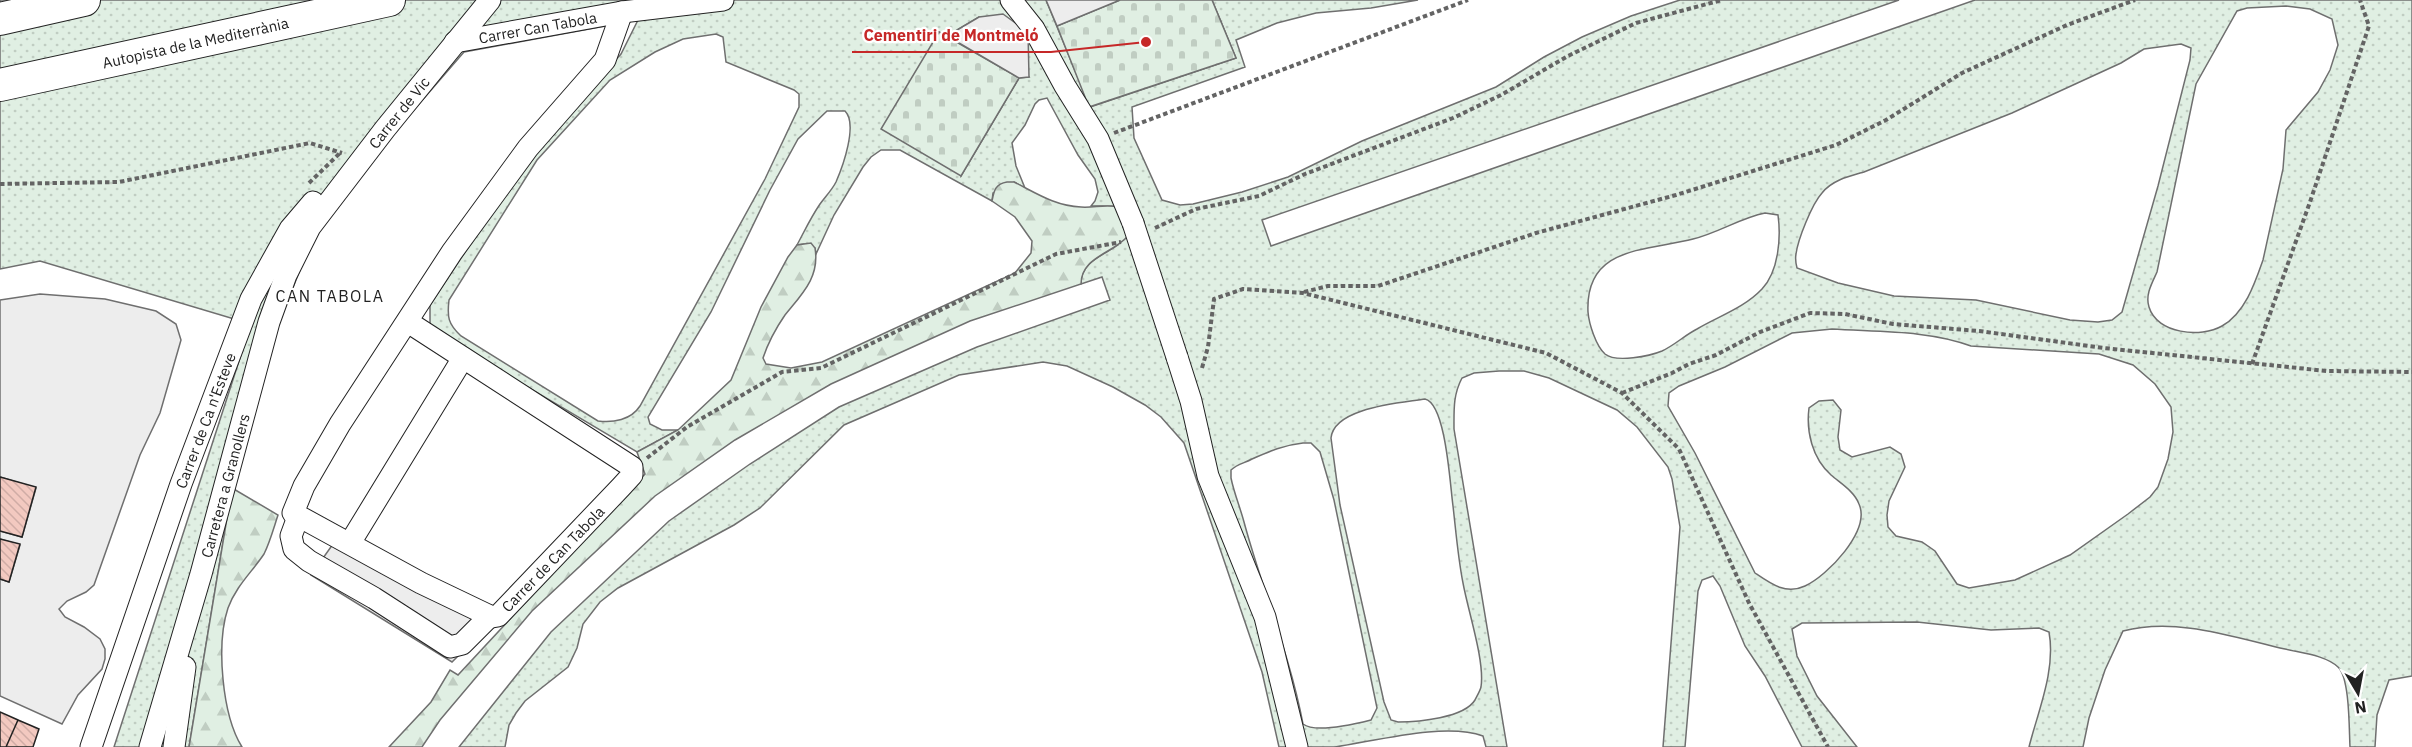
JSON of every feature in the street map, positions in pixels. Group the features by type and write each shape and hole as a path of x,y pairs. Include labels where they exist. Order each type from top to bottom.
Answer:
{"highway":[{"path":"0,19 84,0"},
{"name":"Autopista de la Mediterrània","path":"0,85 387,1"}],"street":[{"name":"Carrer de Vic","path":"310,228 385,129 490,0"},
{"name":"Carrer Can Tabola","path":"455,42 622,12 723,0"},
{"path":"1014,4 1034,29 1098,139 1136,232 1191,401 1208,476 1265,617 1297,747"},
{"path":"490,616 462,644 450,647 374,598 309,561 294,549 291,536 298,517 293,513 304,486 340,424 452,252 528,148 605,60 622,12"},
{"name":"Carrer de Ca n'Esteve","path":"91,747 181,484 251,299 290,229 350,158 385,129"},
{"name":"Carretera a Granollers","path":"150,747 201,574 269,322 286,274 310,228"},
{"path":"408,322 632,467"},
{"path":"350,543 464,358"},
{"name":"Carrer de Can Tabola","path":"298,517 421,583 490,616 498,616 632,475 632,467"},
{"path":"174,747 180,693 201,574"}],"path":[{"path":"1098,139 1467,0"},
{"path":"632,467 640,464 687,427 782,372 821,368 1056,254 1136,232 1196,209 1259,196 1305,174 1453,118 1501,95 1568,56 1636,22 1722,0"},
{"path":"1303,293 1328,286 1378,286 1536,233 1676,195 1836,145 1886,120 1962,73 2067,25 2135,0"},
{"path":"2252,364 2310,202 2369,26 2360,0"},
{"path":"0,184 118,182 310,143 332,149 350,158"},
{"path":"1191,401 1208,347 1214,299 1243,289 1303,293 1546,353 1622,393 1679,449 1749,603 1828,747"},
{"path":"1622,393 1716,355 1760,332 1810,313 1845,314 1893,324 1979,331 2104,348 2252,364 2327,371 2412,372"}],"green space":[{"path":"0,0 1046,0 1090,107 1236,58 1212,0 1418,0 1371,8 1316,13 1277,23 1236,40 1245,67 1132,107 1134,138 1162,200 1180,205 1242,192 1288,177 1362,141 1496,87 1544,57 1582,37 1631,16 1680,0 1899,0 1262,220 1271,246 1975,0 2412,0 2412,676 2389,680 2377,715 2375,747 2350,747 2345,682 2342,673 2333,663 2313,655 2204,630 2184,627 2143,627 2123,631 2105,670 2089,718 2083,747 2029,747 2048,676 2051,646 2049,632 2039,628 1991,630 1917,622 1802,623 1792,629 1797,656 1817,696 1857,747 1802,747 1765,676 1745,646 1720,586 1713,576 1702,580 1698,591 1685,747 1663,747 1680,527 1668,467 1637,427 1617,410 1549,378 1524,371 1499,371 1474,373 1462,378 1454,409 1454,429 1507,747 1486,747 1483,736 1450,731 1410,734 1335,747 1279,747 1262,672 1184,443 1161,417 1145,405 1067,366 1043,362 959,375 844,425 760,508 734,525 618,588 600,602 583,624 577,648 568,667 525,701 516,713 509,725 505,747 459,747 551,632 669,521 750,464 839,407 977,347 1110,300 1102,277 1081,284 1082,276 1088,265 1118,245 1112,206 1091,206 1098,192 1095,179 1078,155 1047,98 1035,104 1025,125 1012,143 1016,166 1025,188 1014,182 993,193 992,201 900,150 881,150 863,167 834,215 816,254 815,248 804,244 797,245 817,209 836,182 850,135 849,117 845,111 827,111 798,139 770,190 711,312 648,417 650,424 662,430 678,430 637,452 430,329 430,305 530,154 621,54 638,20 464,52 374,156 314,235 278,325 232,488 189,747 114,747 251,324 40,261 0,269","holes":["2286,6 2310,9 2332,19 2338,45 2330,70 2318,92 2286,130 2283,169 2263,260 2248,297 2237,313 2222,326 2203,332 2181,331 2170,328 2154,316 2149,307 2148,294 2157,272 2196,84 2237,11 2247,8","979,17 1029,77 1019,78 961,176 939,32 947,36","716,34 723,37 726,62 794,90 799,94 799,107 765,179 640,406 632,415 621,420 598,421 461,336 449,320 449,300 537,160 610,80 655,52 683,39","2181,44 2191,48 2190,60 2158,186 2122,312 2112,320 2098,322 2070,320 1976,300 1894,296 1838,283 1797,268 1796,254 1806,222 1818,198 1831,185 2012,113 2121,63 2144,49","1765,213 1778,215 1779,233 1775,263 1768,282 1755,296 1662,351 1642,357 1625,358 1610,357 1605,354 1594,334 1588,312 1590,290 1597,274 1608,263 1622,255 1702,236","1832,329 1920,334 1971,346 2099,354 2133,365 2155,384 2171,407 2173,432 2168,459 2158,487 2150,497 2128,514 2070,555 2015,580 1969,588 1957,584 1935,551 1922,542 1896,536 1888,527 1889,501 1905,467 1901,454 1890,447 1852,457 1840,450 1838,437 1841,410 1833,400 1819,401 1809,408 1808,426 1812,444 1824,468 1854,495 1861,515 1859,527 1845,551 1824,573 1805,586 1785,589 1755,573 1695,453 1668,406 1669,393 1679,386 1725,367 1792,333","1425,399 1432,404 1438,415 1446,446 1461,574 1482,676 1481,687 1475,700 1461,711 1440,718 1398,722 1391,720 1384,702 1340,505 1331,438 1335,428 1344,419 1370,408","1311,443 1320,452 1334,500 1377,708 1371,720 1326,728 1309,727 1303,724 1291,673 1231,478 1231,470 1236,466 1290,445"]},
{"path":"1120,0 1212,0 1236,58 1089,107 1057,26"},
{"path":"939,32 1019,78 961,176 881,129"},
{"path":"1014,182 1063,204 1081,207 1119,207 1128,236 1086,268 1081,284 970,321 831,384 735,440 655,496 532,611 440,720 422,747 389,747 431,702 450,670 458,675 645,474 637,452 678,430 731,380 761,307 797,245 811,243 815,248 815,268 798,300 775,330 763,358 766,364 791,368 822,362 1015,273 1031,253 1032,241 1015,217 992,201 994,191 998,186"},
{"path":"232,488 278,515 264,554 235,593 224,623 223,679 230,717 242,747 189,747"}],"shaded area":[{"path":"1046,0 1120,0 1057,26"},
{"path":"1003,14 1028,32 1029,77 1019,78 947,36 979,17"},
{"path":"40,294 105,299 156,311 176,324 181,340 160,413 140,455 94,585 86,592 67,601 59,609 65,617 100,639 105,649 102,669 78,695 62,724 0,696 0,579 9,582 20,545 0,539 0,531 22,537 36,488 0,477 0,300"},
{"path":"333,544 488,626 452,662 311,575"}],"building":[{"path":"0,477 36,487 22,537 0,531"},
{"path":"0,539 20,544 9,582 0,579"},
{"path":"0,712 18,720 6,747 0,747"},
{"path":"18,720 39,729 33,747 6,747"}],"place":[{"name":"Cementiri de Montmeló","path":"1146,42"}],"district":[{"name":"CAN TABOLA","path":"330,296"}]}
